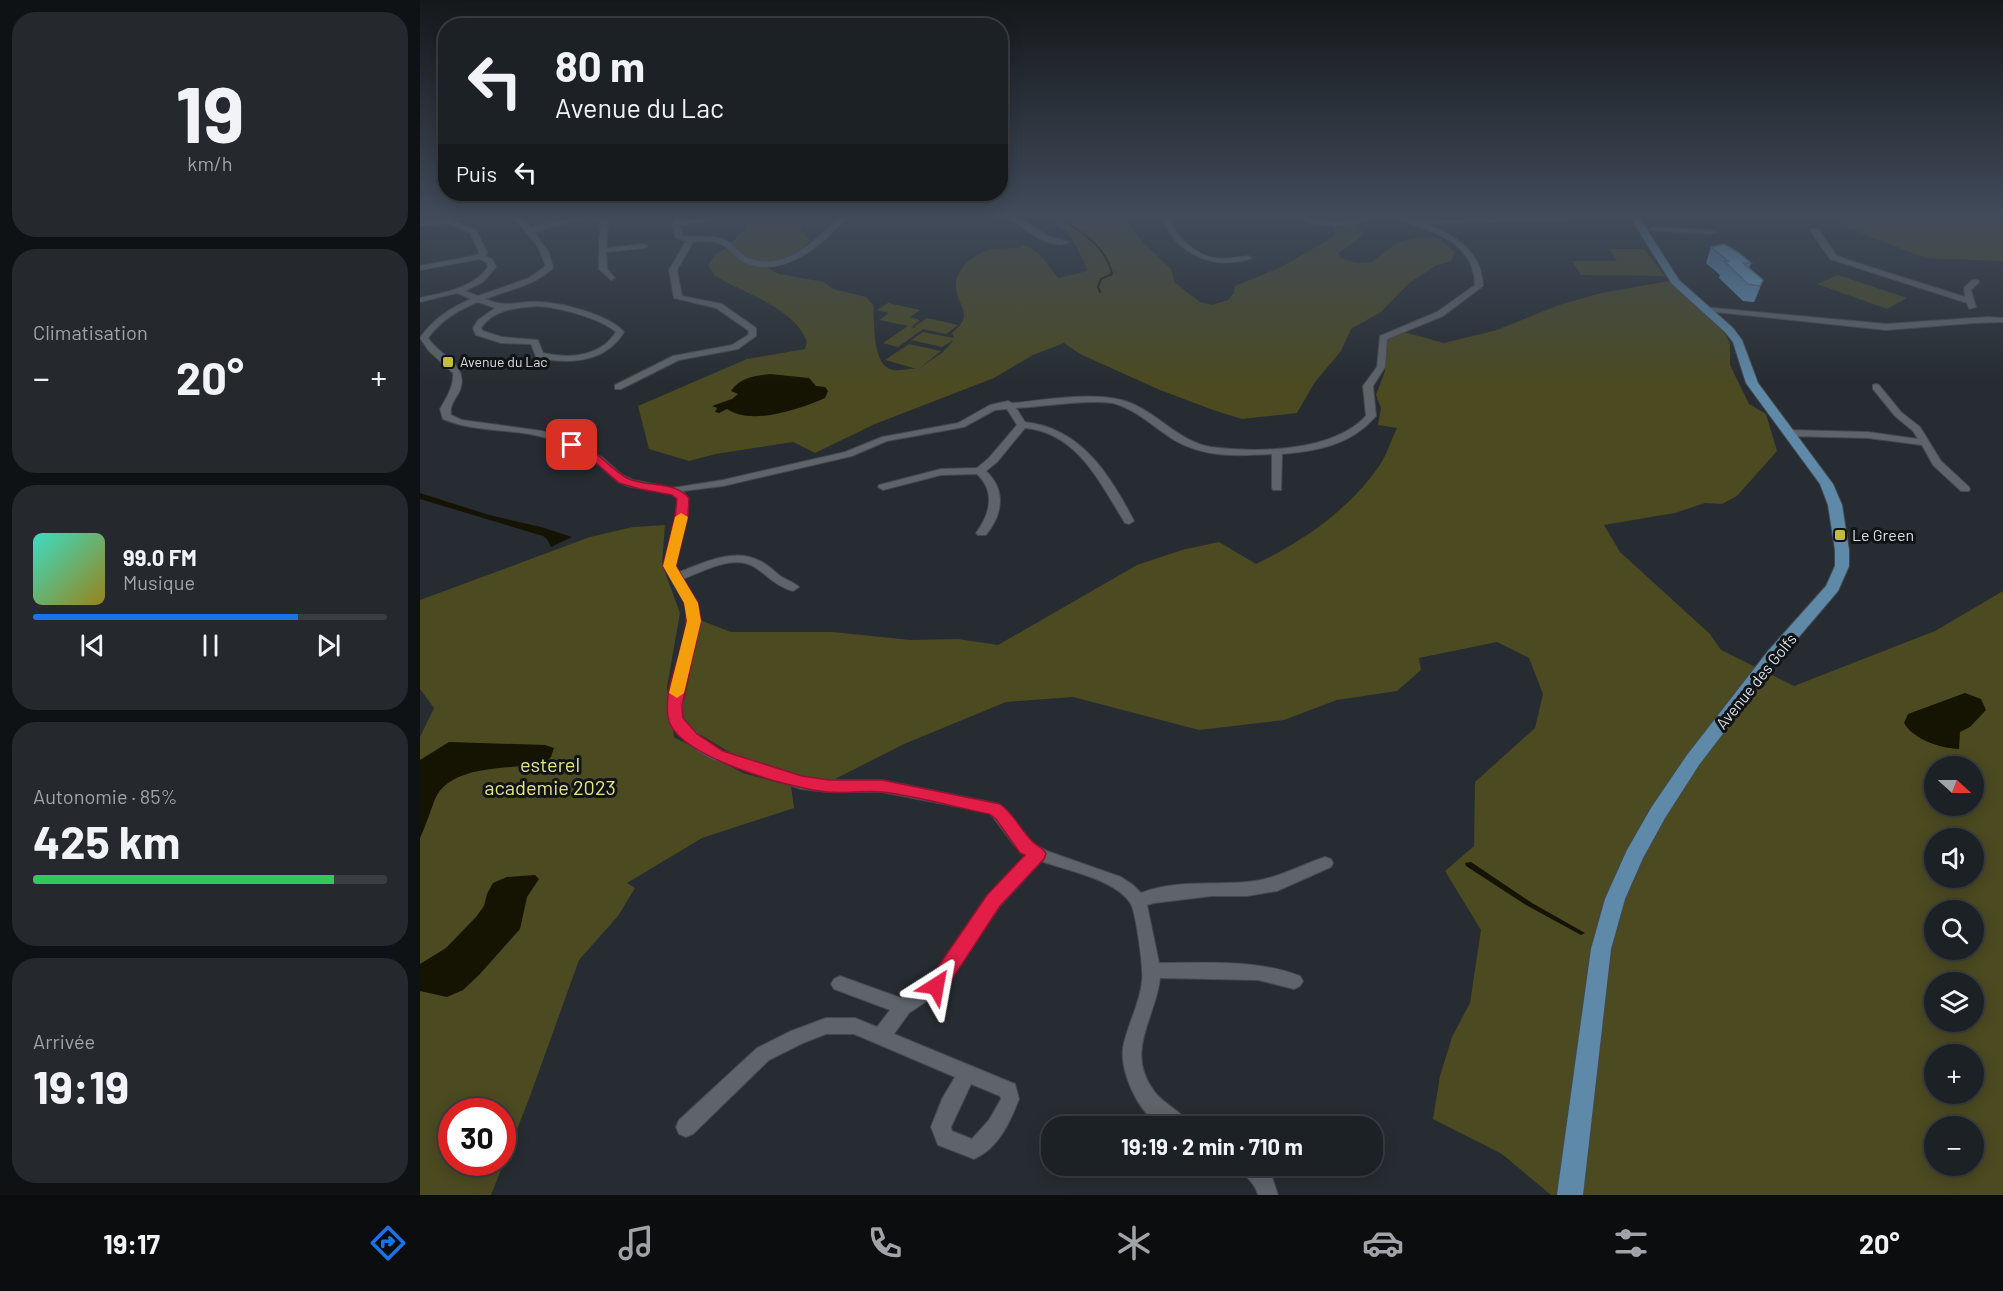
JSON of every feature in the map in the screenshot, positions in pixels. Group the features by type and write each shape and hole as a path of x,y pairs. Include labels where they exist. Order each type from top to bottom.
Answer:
{"main road":[{"name":"Avenue des Golfs","path":"1570,1195 1601,949 1615,899 1634,856 1658,813 1693,760 1774,655 1833,588 1842,566 1840,535 1831,495 1752,383 1738,342 1729,330 1675,282 1669,273"}],"street":[{"path":"420,300 457,290 490,273"},
{"path":"543,273 532,280 482,299 435,321 424,338 427,344 456,370 459,377 457,388 444,409 446,417 460,423 519,429 559,439 599,460 623,480 676,497 695,487 848,454 901,436 961,425 993,407 1008,404 1107,399 1134,406 1178,437 1200,448 1215,451 1277,451 1327,444 1363,426 1371,416 1368,386 1381,367 1383,338 1440,314 1478,288 1476,273"},
{"path":"607,273 612,278"},
{"path":"618,387 676,358 735,347 752,336 753,330 719,306 678,298 673,273"},
{"path":"1880,273 1970,301"},
{"path":"1975,282 1967,290 1977,319"},
{"path":"457,290 501,308 527,304 557,307 607,323 620,332 617,339 593,354 563,359 548,357 539,355 535,342 501,340 479,333 477,328 482,322 501,308"},
{"path":"1706,309 1886,327 1911,327 1977,319 2003,320"},
{"path":"1876,387 1898,414 1917,429 1937,463 1965,489"},
{"path":"1008,404 1022,425 1054,432 1067,441 1092,465 1114,492 1130,521"},
{"path":"883,488 941,472 980,471 993,460 1022,425"},
{"path":"1788,433 1868,435 1926,442"},
{"path":"1277,451 1277,488"},
{"path":"980,471 987,477 994,489 995,513 991,524 982,533"},
{"path":"676,497 682,516 669,566 691,603 694,621 677,691 675,720 697,742 717,755 801,783 829,786 882,786 994,808 1002,814 1027,848 1107,878 1128,890 1138,902 1151,970 1146,999 1133,1038 1131,1060 1135,1077 1145,1098 1165,1116"},
{"path":"677,577 729,560 747,559 757,563 778,582 793,587"},
{"path":"882,1035 903,1007 936,986 994,901 1038,854"},
{"path":"1138,902 1152,896 1212,889 1247,889 1277,884 1324,862"},
{"path":"1151,970 1258,972 1294,981"},
{"path":"840,984 903,1007"},
{"path":"686,1127 764,1054 796,1037 826,1026 855,1026 882,1035 967,1073"},
{"path":"1261,1176 1268,1195"}],"green space":[{"path":"713,273 777,273 824,282 833,289 866,297 873,305 878,352 886,367 893,370 917,369 885,360 909,344 941,351 920,368 943,352 954,340 942,347 911,340 923,332 954,338 952,333 963,321 964,316 956,288 959,273 1054,273 1058,278 1080,273 1172,273 1175,283 1200,302 1212,305 1228,300 1234,293 1235,286 1267,273 1425,273 1408,284 1381,312 1351,329 1341,351 1315,382 1297,413 1242,419 1160,390 1080,354 1064,343 1033,355 994,378 875,424 815,453 793,442 716,454 689,461 649,449 638,406 747,359 805,349 807,342 801,330 792,320 768,303 715,276"},
{"path":"1580,273 1662,273 1665,276 1581,275"},
{"path":"1838,275 1907,298 1887,309 1817,284"},
{"path":"1675,280 1726,335 1730,344 1730,365 1749,404 1766,414 1777,451 1737,496 1722,504 1705,503 1675,513 1604,525 1620,552 1710,634 1721,650 1794,686 1935,631 2003,591 2003,1195 1551,1195 1502,1154 1433,1119 1440,1076 1452,1037 1470,1003 1481,930 1445,871 1474,846 1475,782 1535,728 1543,694 1529,658 1497,642 1419,658 1421,670 1397,691 1337,700 1284,720 1199,730 1073,697 1006,702 904,744 833,780 802,776 734,755 680,722 700,620 731,632 833,632 911,640 958,639 998,645 1137,565 1182,550 1219,542 1256,564 1291,545 1324,523 1354,497 1382,462 1397,428 1378,425 1381,408 1376,395 1385,371 1381,341 1400,331 1444,343 1497,330 1559,305 1601,293"},
{"path":"888,303 920,310 910,317 920,320 911,327 919,329 914,327 927,318 958,325 946,334 923,329 898,347 883,343 908,326 879,320 889,313 877,310"},
{"name":"esterel academie 2023","path":"665,525 662,564 680,613 667,687 674,737 743,773 791,786 794,808 702,838 627,883 635,888 618,916 579,960 516,1132 516,1098 438,1098 438,1176 499,1176 491,1195 420,1195 420,737 434,708 420,689 420,600 590,537 633,527"}],"shaded area":[{"path":"770,374 809,378 816,386 825,387 828,391 825,398 776,414 749,416 727,409 719,413 715,412 717,408 712,406 732,399 738,394 731,391 739,383 753,377"},
{"path":"420,493 489,515 572,537 551,547 543,536 420,499"},
{"path":"1965,693 1981,699 1986,710 1970,727 1960,732 1959,749 1928,742 1914,734 1904,723 1908,714"},
{"path":"449,742 545,745 554,748 551,757 546,762 469,773 443,787 435,799 420,838 420,760"},
{"path":"1471,862 1532,903 1585,933 1581,935 1526,905 1466,866 1465,863"},
{"path":"535,875 539,879 527,897 520,929 479,975 463,990 447,997 420,991 420,964 446,948 476,917 484,906 493,883 507,877"}],"building":[{"path":"1736,273 1754,273 1763,280 1760,286 1748,284"}],"waterway":[{"path":"1100,292 1098,287 1101,279 1112,273"}],"slow traffic":[{"path":"677,693 694,621 691,603 682,584 669,566 681,517"}],"place":[{"name":"Avenue du Lac","path":"448,362"},
{"name":"Le Green","path":"1840,535"}],"route":[{"path":"572,445 599,460 623,480 640,486 676,492 683,498 682,516 669,566 682,584 691,603 694,621 675,705 675,720 691,738 717,755 801,783 815,786 882,786 994,808 1002,814 1018,839 1038,854 994,901 936,986"}]}
